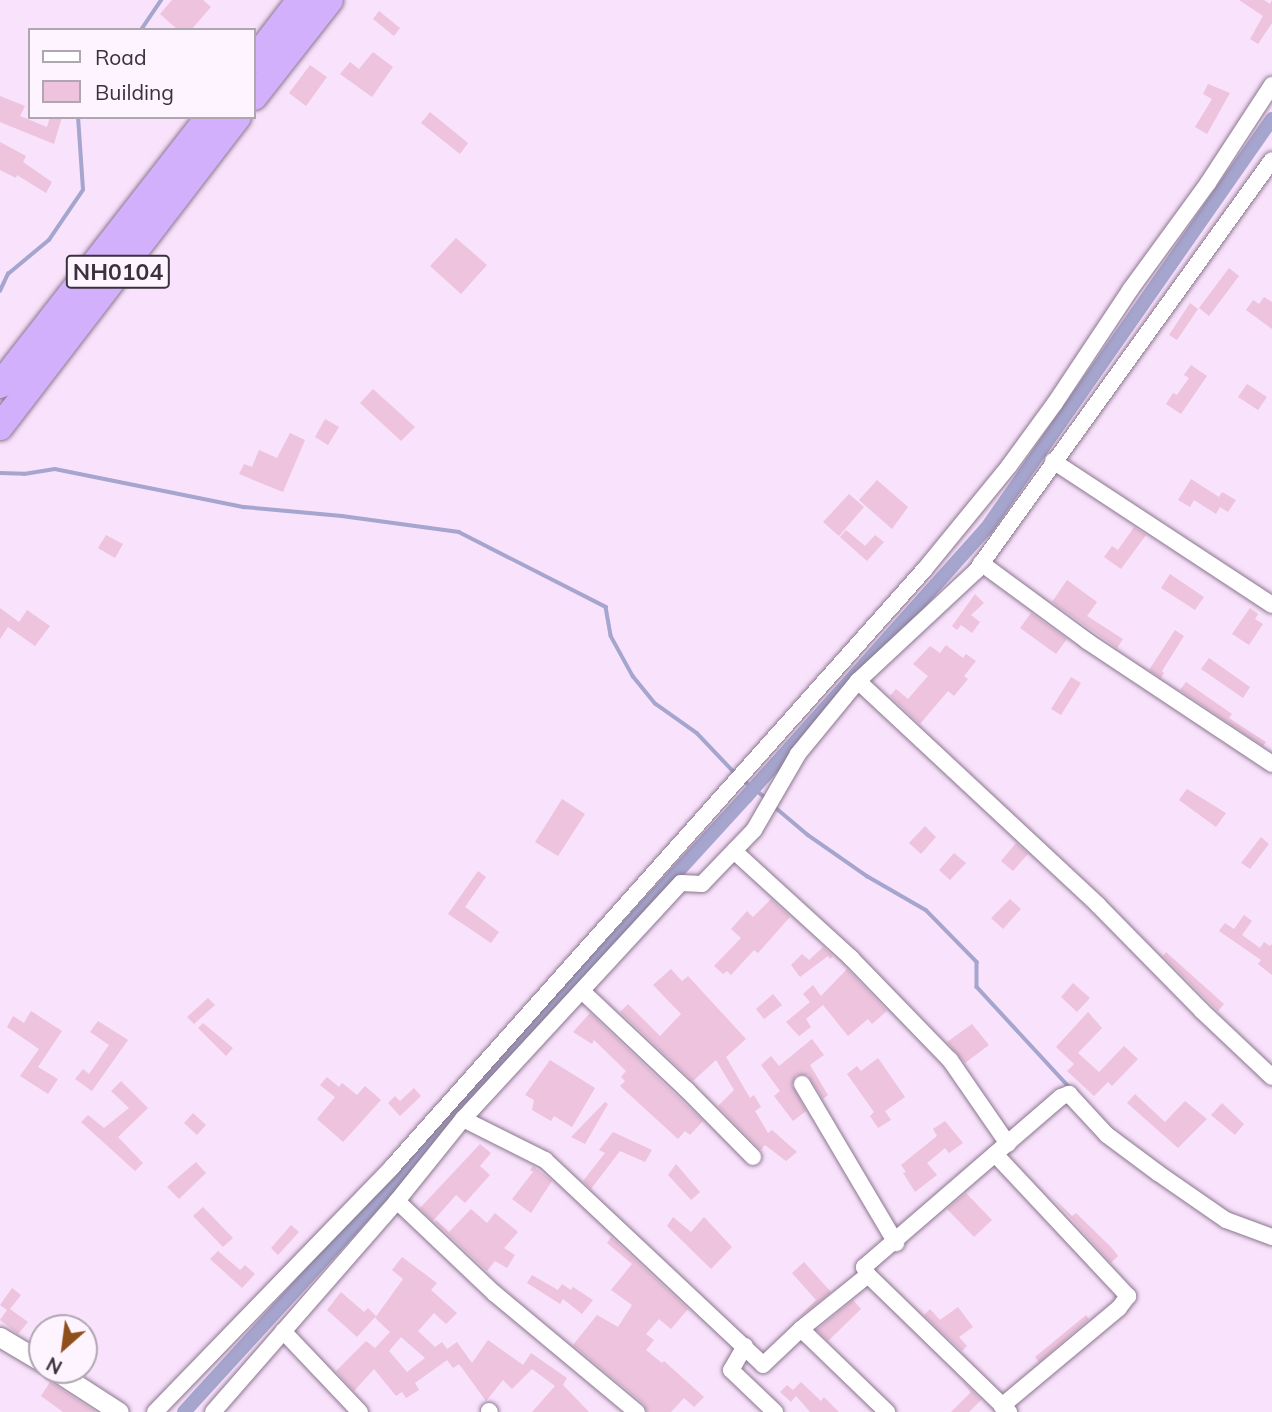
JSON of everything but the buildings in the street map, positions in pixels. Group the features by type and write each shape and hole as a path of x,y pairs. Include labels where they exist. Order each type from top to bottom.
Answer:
{"highway":[{"path":"256,57 300,0"},
{"path":"256,94 330,0"},
{"name":"NH0104","path":"0,385 207,119"},
{"name":"NH0104","path":"0,427 235,119"}],"street":[{"path":"155,1412 393,1166 924,569 1009,467 1130,290 1208,183 1272,85"},
{"path":"213,1412 397,1200 463,1119 681,883 702,884 754,830 798,754 858,681 981,564 1272,160"},
{"path":"1053,461 1272,605"},
{"path":"981,564 1087,641 1272,764"},
{"path":"858,681 1098,905 1202,1011 1272,1077"},
{"path":"734,851 851,958 950,1060 1002,1149 1128,1296 1119,1308 1006,1409 868,1275 864,1267 896,1243 1002,1149 1061,1097 1069,1094 1107,1135 1226,1220 1272,1237"},
{"path":"583,992 753,1157"},
{"path":"802,1084 896,1243"},
{"path":"463,1119 545,1160 763,1365 801,1329 868,1275"},
{"path":"397,1200 494,1293 637,1412"},
{"path":"801,1329 887,1412"},
{"path":"283,1331 360,1412"},
{"path":"0,1337 28,1354"},
{"path":"745,1346 731,1370 775,1412"},
{"path":"76,1384 119,1412"}],"waterway":[{"path":"142,28 161,0"},
{"path":"0,291 8,274 49,240 83,190 78,119"},
{"path":"184,1412 746,797 986,529 1272,119"},
{"path":"0,473 24,474 55,469 244,507 342,516 459,532 606,607 611,636 633,676 656,704 697,733 735,773"},
{"path":"743,780 767,799"},
{"path":"775,807 808,835 867,876 926,910 977,962 977,987 1071,1089"}]}
